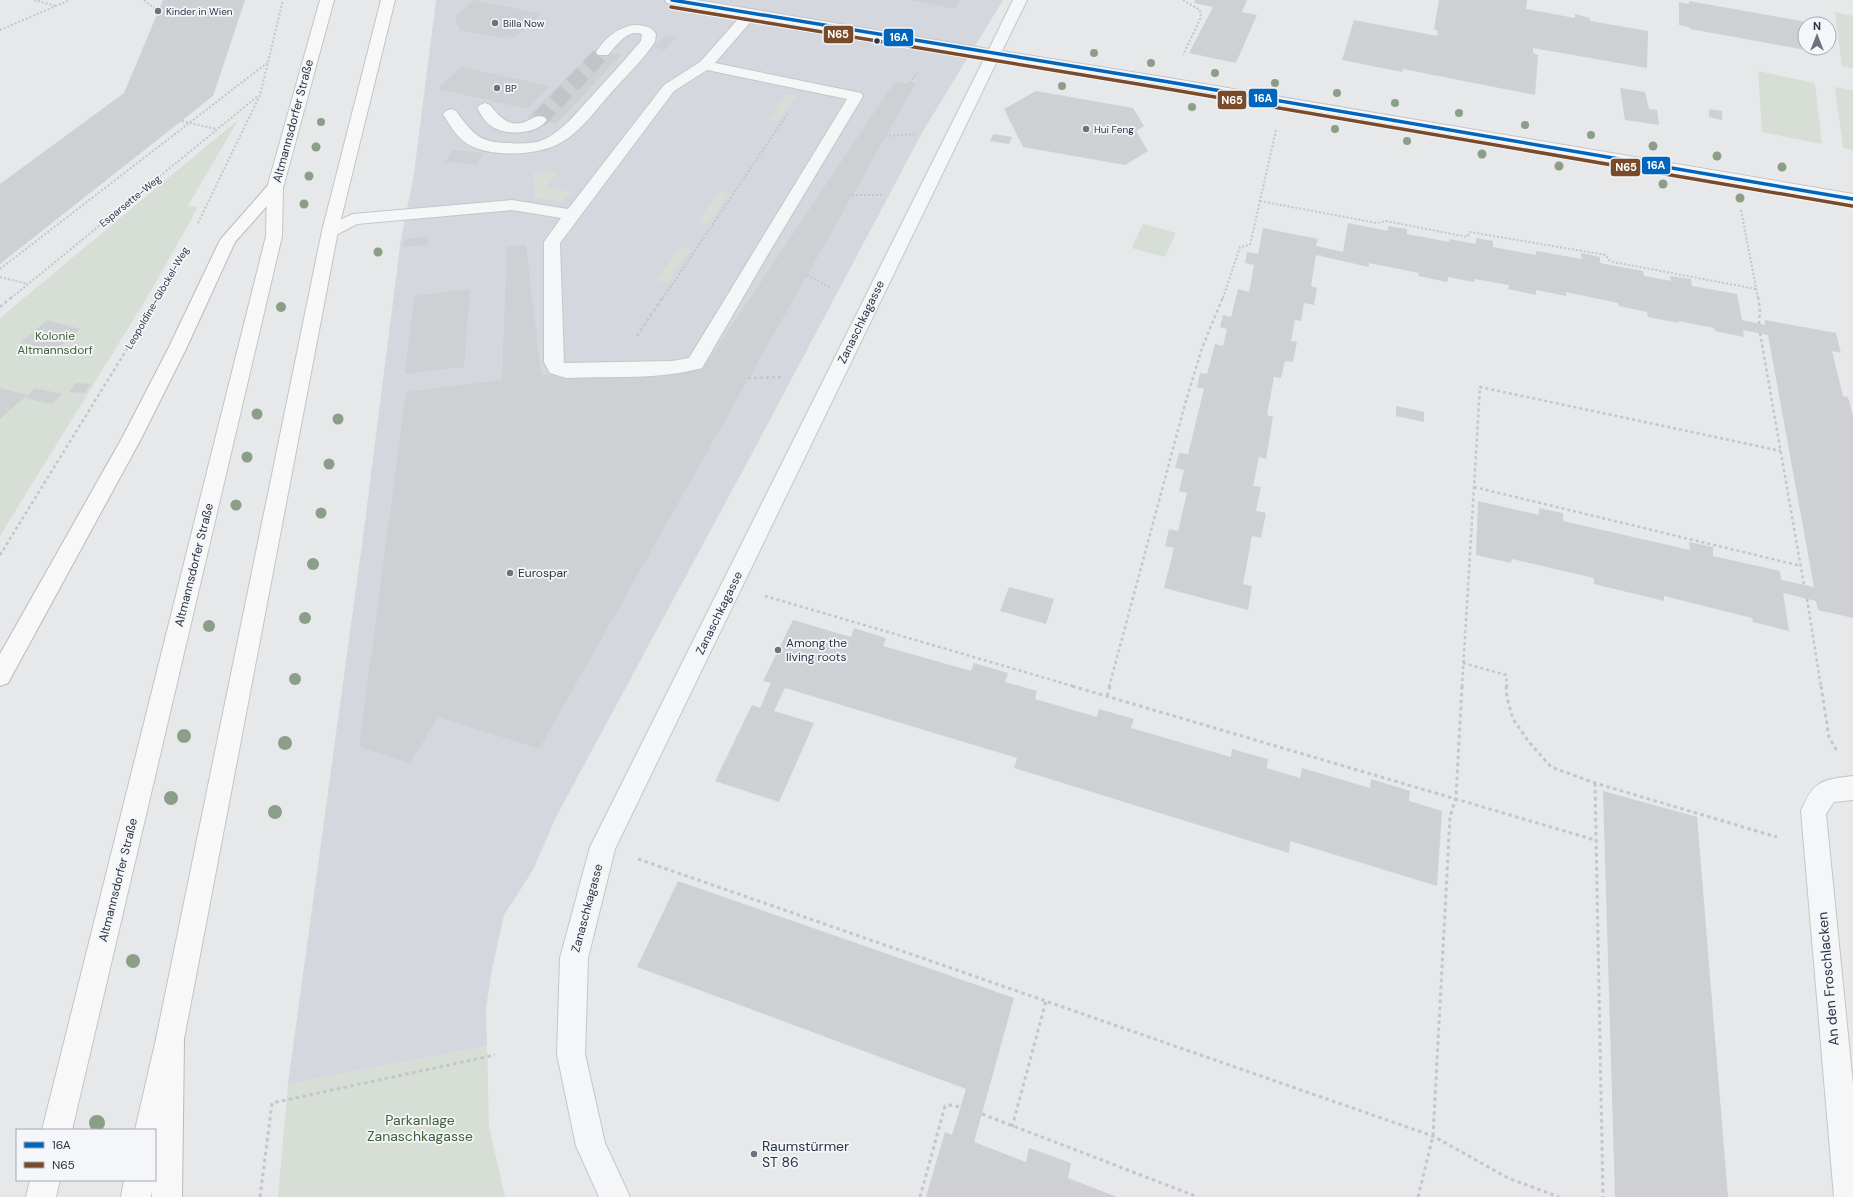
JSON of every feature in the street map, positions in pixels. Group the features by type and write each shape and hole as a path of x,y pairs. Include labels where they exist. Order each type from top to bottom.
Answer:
{"main road":[{"name":"Altmannsdorfer Straße","path":"57,1129 274,236 275,188 328,0"},
{"path":"150,1129 170,1039 330,231 388,0"},
{"path":"0,676 131,439 177,349 228,240 275,188"},
{"path":"167,1197 170,1039"},
{"path":"41,1197 45,1181"},
{"path":"136,1197 139,1181"}],"street":[{"path":"672,0 1169,82 1853,198"},
{"name":"Zanaschkagasse","path":"615,1197 591,1146 571,1054 574,958 603,847 992,54 1020,0"},
{"path":"705,65 856,96 761,251 695,363 672,368 566,371 557,368 553,362 552,242 669,88 705,65 735,33 750,14"},
{"path":"451,114 460,130 473,142 502,147 524,148 543,145 557,140 568,131 637,55 648,42 649,34 648,32 640,29 624,31 603,52"},
{"path":"485,108 496,122 504,126 532,126 539,120"},
{"path":"330,231 353,219 512,205 572,215"},
{"name":"An den Froschlacken","path":"1849,1197 1813,811 1827,791 1853,788"}],"path":[{"path":"34,0 56,6"},
{"path":"0,30 70,0"},
{"path":"144,0 158,11"},
{"path":"198,224 260,95 283,0"},
{"path":"1169,82 1202,17 1200,10 1183,0"},
{"path":"0,269 268,62"},
{"path":"910,83 920,66"},
{"path":"615,369 712,228 806,85"},
{"name":"Esparsette-Weg","path":"0,307 260,95"},
{"path":"1107,696 1176,434 1199,356 1235,267 1240,247 1250,245 1282,102"},
{"path":"182,121 216,130"},
{"path":"885,136 916,134"},
{"path":"1735,179 1760,309 1759,324"},
{"path":"852,195 882,195"},
{"path":"1260,201 1377,224 1386,221 1467,237 1470,232 1606,255 1609,260 1613,262 1756,289"},
{"name":"Leopoldine-Glöckel-Weg","path":"0,555 178,267"},
{"path":"807,275 832,288"},
{"path":"0,277 29,284"},
{"path":"1760,333 1804,585"},
{"path":"748,378 784,377"},
{"path":"1418,1197 1433,1136 1450,817 1456,797 1480,387 1781,451"},
{"path":"1474,487 1801,566"},
{"path":"732,586 1456,797 1595,840"},
{"path":"1807,599 1829,737 1839,755"},
{"path":"1463,663 1506,675 1512,719 1529,742 1551,767 1595,783 1816,848"},
{"path":"1595,783 1603,1197"},
{"path":"603,847 1433,1136 1508,1178 1559,1197"},
{"path":"1012,1127 1046,1001"},
{"path":"260,1197 272,1103 495,1055"},
{"path":"920,1197 945,1106 951,1105 960,1107"},
{"path":"982,1114 1012,1127 1198,1197"}],"shaded area":[{"path":"436,0 1003,0 923,131 756,446 556,817 533,870 504,915 492,969 486,1008 487,1046 288,1084 363,537 401,239 414,174"}],"green space":[{"path":"1835,12 1853,16 1853,68 1842,66 1837,16 1836,16"},
{"path":"1758,71 1815,83 1822,144 1762,132"},
{"path":"1835,87 1853,90 1853,150 1843,148"},
{"path":"786,94 796,96 778,121 768,120"},
{"name":"Kolonie Altmannsdorf","path":"238,120 188,206 198,207 151,291 0,536 0,318"},
{"path":"560,170 546,187 571,192 561,202 534,197 533,173 556,172"},
{"path":"719,192 730,193 708,224 698,222"},
{"path":"1143,224 1176,233 1165,257 1132,248"},
{"path":"680,247 691,249 667,283 657,281"},
{"name":"Parkanlage Zanaschkagasse","path":"487,1046 489,1127 505,1197 278,1197 288,1084"}],"building":[{"path":"163,0 245,0 213,96 0,264 0,184 124,93"},
{"name":"Billa Now","path":"474,0 541,14 515,38 505,36 502,38 460,30 455,17"},
{"path":"908,0 960,0 955,9"},
{"path":"1195,0 1247,0 1242,12 1257,15 1236,63 1189,53 1213,7 1194,3"},
{"path":"1439,0 1527,0 1526,9 1575,18 1575,14 1590,18 1590,21 1648,31 1647,68 1533,48 1533,53 1538,55 1535,95 1403,69 1402,72 1342,60 1354,20 1437,36 1438,31 1434,29"},
{"path":"1689,1 1797,20 1797,48 1690,29 1689,27 1679,25 1679,2 1689,4"},
{"path":"665,36 675,38 665,50 654,47"},
{"path":"594,50 621,55 556,124 527,117"},
{"path":"461,67 550,86 528,109 437,89"},
{"name":"Eurospar","path":"894,83 916,83 539,749 438,717 410,763 359,747 406,392 502,380 507,247 526,245 541,375 702,370"},
{"path":"1620,88 1645,92 1649,109 1657,110 1659,125 1625,120"},
{"path":"1036,91 1133,108 1144,126 1136,131 1148,151 1125,165 1023,147 1004,109"},
{"path":"1709,109 1722,111 1722,120 1709,117"},
{"path":"993,134 1012,137 1009,144 990,141"},
{"path":"453,150 484,153 476,164 445,162"},
{"path":"1348,223 1388,231 1388,226 1407,229 1407,234 1449,242 1449,239 1476,244 1476,238 1493,241 1493,247 1536,255 1536,251 1582,259 1581,253 1600,257 1600,263 1643,271 1644,276 1671,281 1670,276 1691,279 1692,286 1737,294 1742,320 1765,325 1765,320 1836,333 1841,353 1832,351 1843,396 1848,397 1853,416 1853,618 1818,610 1816,601 1783,593 1789,631 1753,622 1752,618 1664,596 1664,601 1594,584 1594,578 1512,559 1511,563 1476,555 1478,501 1539,515 1539,508 1563,513 1563,521 1690,550 1689,542 1713,547 1713,556 1780,571 1781,580 1814,587 1768,335 1743,330 1744,337 1715,331 1714,328 1648,317 1647,312 1619,306 1618,303 1566,292 1566,296 1536,290 1536,295 1508,289 1509,285 1475,279 1474,282 1448,277 1447,282 1418,276 1419,273 1369,263 1369,267 1316,255 1311,286 1317,288 1314,305 1304,303 1301,321 1295,320 1291,341 1297,342 1293,362 1285,361 1281,378 1274,377 1267,415 1273,417 1266,459 1259,457 1253,486 1261,487 1256,511 1266,513 1261,538 1252,536 1243,584 1252,586 1248,610 1164,588 1174,548 1165,546 1169,529 1178,531 1187,493 1179,491 1184,470 1175,468 1179,453 1188,454 1204,389 1197,387 1200,373 1207,374 1215,344 1223,346 1227,329 1220,327 1223,315 1231,317 1238,289 1249,292 1254,265 1245,263 1247,252 1258,254 1263,228 1318,239 1316,246 1343,252"},
{"path":"429,236 428,245 403,247 405,239"},
{"path":"470,289 464,367 405,374 414,296"},
{"path":"47,320 80,329 53,352 20,343"},
{"path":"76,383 91,384 84,393 69,392"},
{"path":"0,388 27,395 0,419"},
{"path":"35,388 62,394 52,404 25,398"},
{"path":"1396,406 1424,412 1424,422 1396,416"},
{"path":"1009,587 1054,599 1046,624 1000,611"},
{"path":"793,620 851,637 854,628 886,638 883,646 971,671 974,663 1008,673 1005,682 1037,691 1035,699 1097,717 1099,709 1134,719 1131,728 1231,757 1232,749 1268,759 1267,768 1300,778 1302,768 1370,788 1371,779 1410,791 1409,801 1442,811 1437,886 1290,841 1289,853 1014,768 1017,758 785,688 774,711 814,723 779,802 715,781 752,705 760,708 771,683 763,681"},
{"path":"1603,791 1697,817 1728,1197 1615,1197"},
{"path":"678,881 1014,998 974,1142 1026,1162 1029,1148 1071,1163 1068,1178 1117,1197 926,1197 945,1132 952,1135 966,1089 637,967"}],"tunnel":[{"path":"539,120 603,52"}],"transit line":[{"name":"16A","path":"672,0 1169,82 1853,199"},
{"name":"N65","path":"671,7 1168,89 1852,206"}],"place":[{"name":"Kinder in Wien","path":"158,11"},
{"name":"Billa Now","path":"495,23"},
{"name":"BP","path":"497,88"},
{"name":"Hui Feng","path":"1086,129"},
{"name":"Eurospar","path":"510,573"},
{"name":"Among the living roots","path":"778,650"},
{"name":"Raumstürmer ST 86","path":"754,1154"}]}
